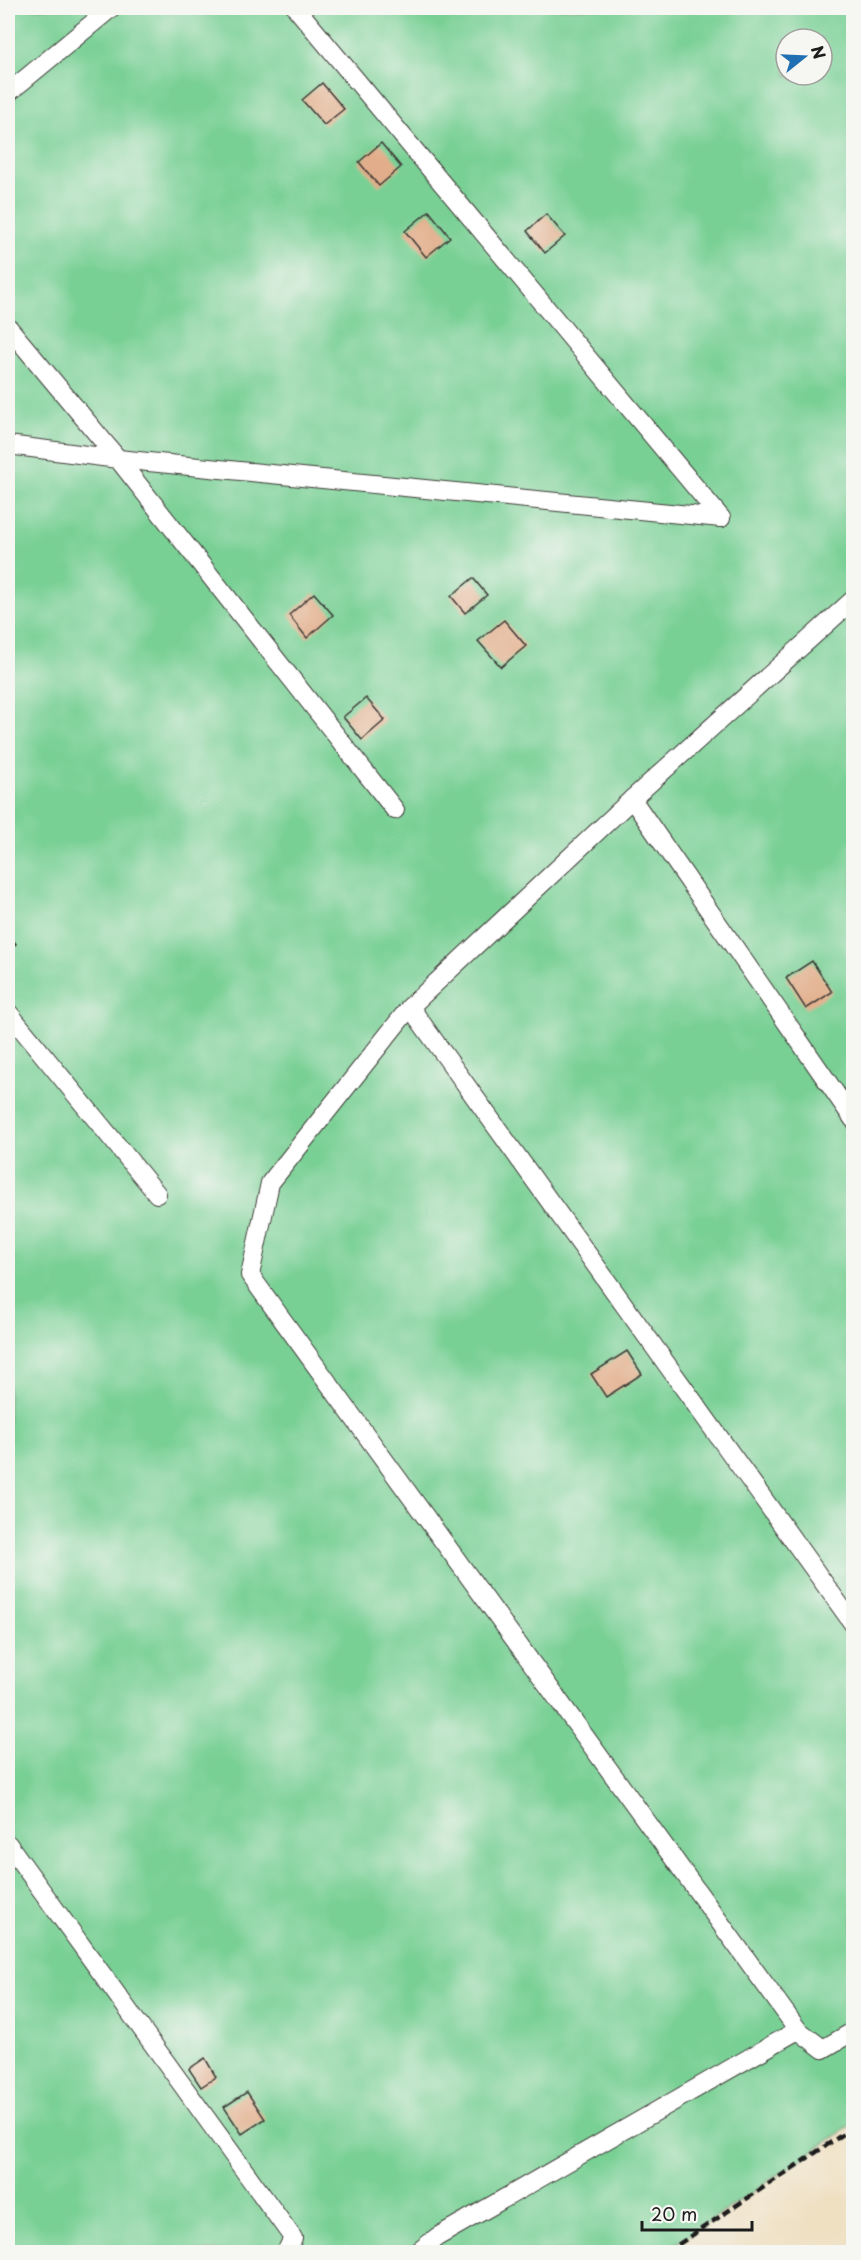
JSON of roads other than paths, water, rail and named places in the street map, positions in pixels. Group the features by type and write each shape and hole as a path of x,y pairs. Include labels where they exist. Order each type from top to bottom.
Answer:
{"lane":[{"path":"8,93 111,8"},
{"path":"8,445 118,459 721,518 296,8"},
{"path":"8,327 118,459 395,810"},
{"path":"853,599 632,799 410,1007 270,1183 250,1275 798,2030 823,2049 854,2031"},
{"path":"632,799 854,1120"},
{"path":"410,1007 854,1625"},
{"path":"8,1012 157,1194"},
{"path":"8,1844 293,2238 286,2253"},
{"path":"418,2253 437,2237 798,2030"}],"railway":[{"path":"667,2252 854,2127"}]}
